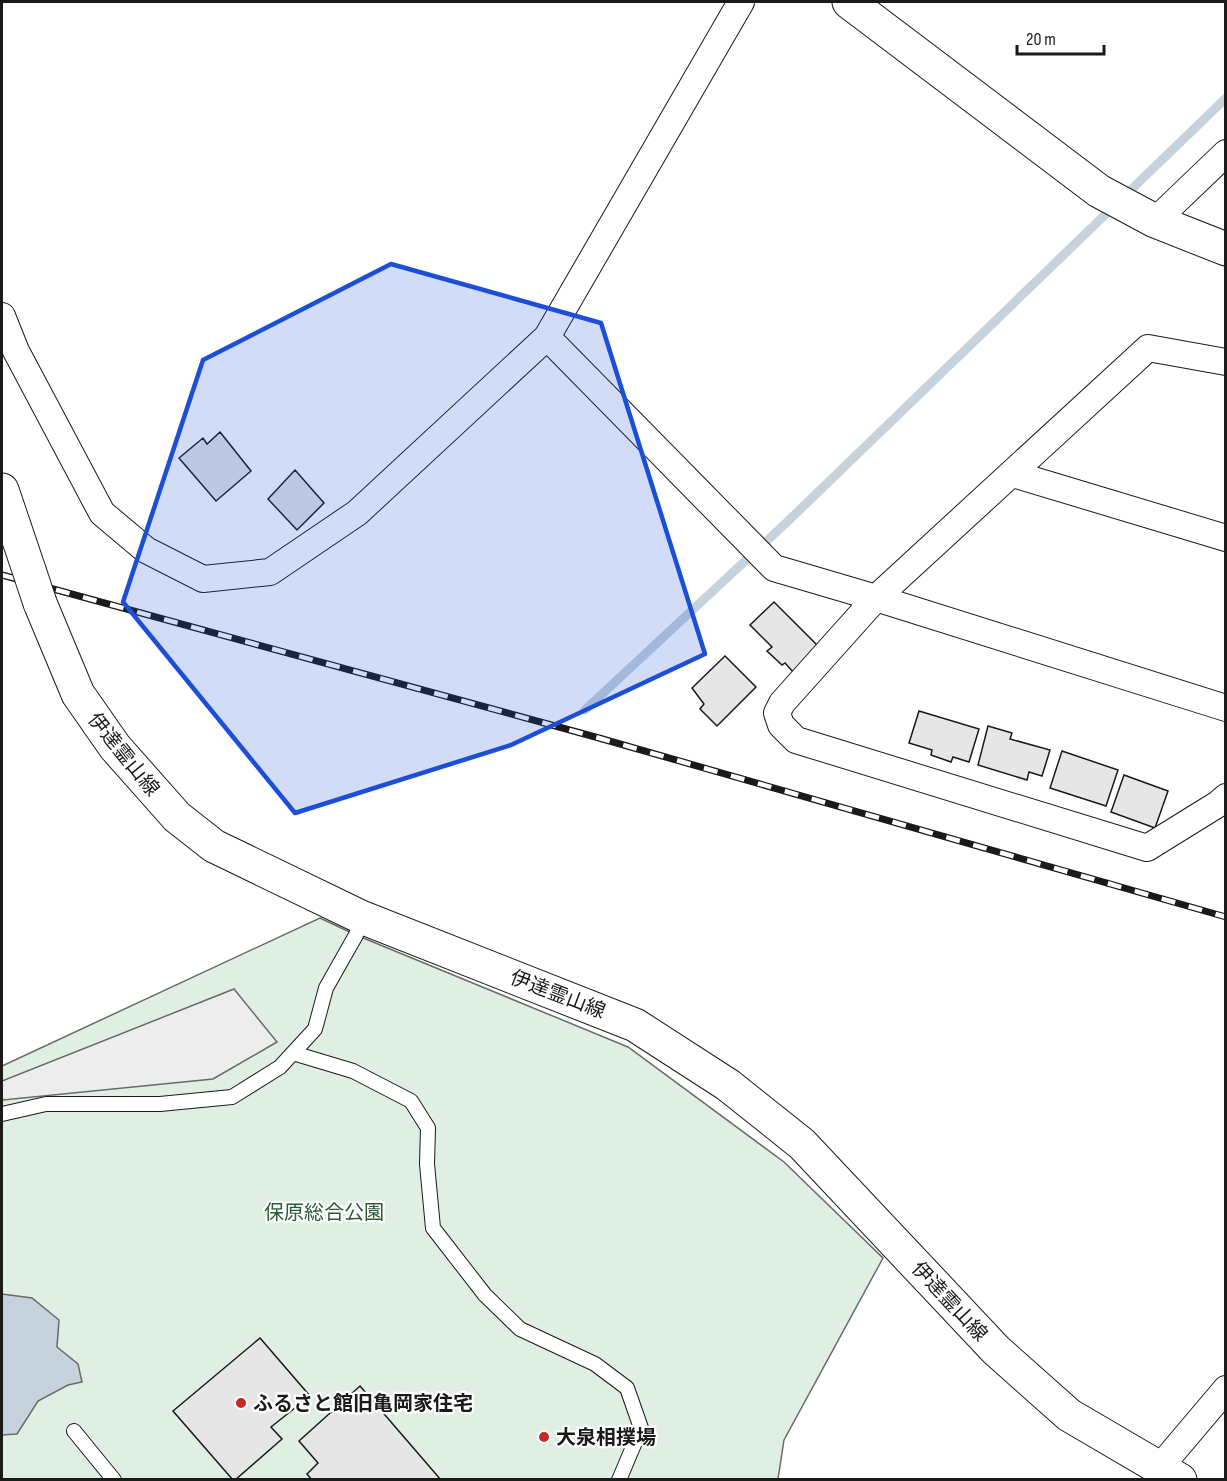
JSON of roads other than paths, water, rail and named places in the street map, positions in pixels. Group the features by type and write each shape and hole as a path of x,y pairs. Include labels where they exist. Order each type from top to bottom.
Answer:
{"main road":[{"path":"849,2 1099,191 1155,221 1226,249"},
{"name":"伊達霊山線","path":"2,490 40,603 78,694 115,747 177,817 214,846 361,917 635,1025 728,1085 802,1144 996,1350 1069,1414 1170,1473"}],"street":[{"path":"2,316 16,351 102,513 146,550 203,579 270,572 357,513 547,338 741,2"},
{"path":"1155,221 1226,153"},
{"path":"547,338 774,568 1226,708"},
{"path":"1226,362 1148,348 876,598 782,703 777,713 781,725 796,740 1147,848 1226,797"},
{"path":"1013,474 1226,538"},
{"path":"1170,1473 1226,1389"}],"lane":[{"path":"2,1114 46,1104 160,1104 232,1097 280,1067 315,1029 326,988 356,935 361,917"},
{"path":"293,1053 352,1071 411,1101 428,1128 433,1228 485,1295 520,1329 595,1364 627,1388 641,1428 619,1479"},
{"path":"74,1431 114,1479"}],"waterway":[{"path":"585,710 786,523 1226,98"}],"railway":[{"path":"2,575 599,738 1226,917"}],"place":[{"name":"ふるさと館旧亀岡家住宅","path":"241,1403"},
{"name":"大泉相撲場","path":"544,1437"}],"park label":[{"name":"保原総合公園","path":"324,1212"}]}
